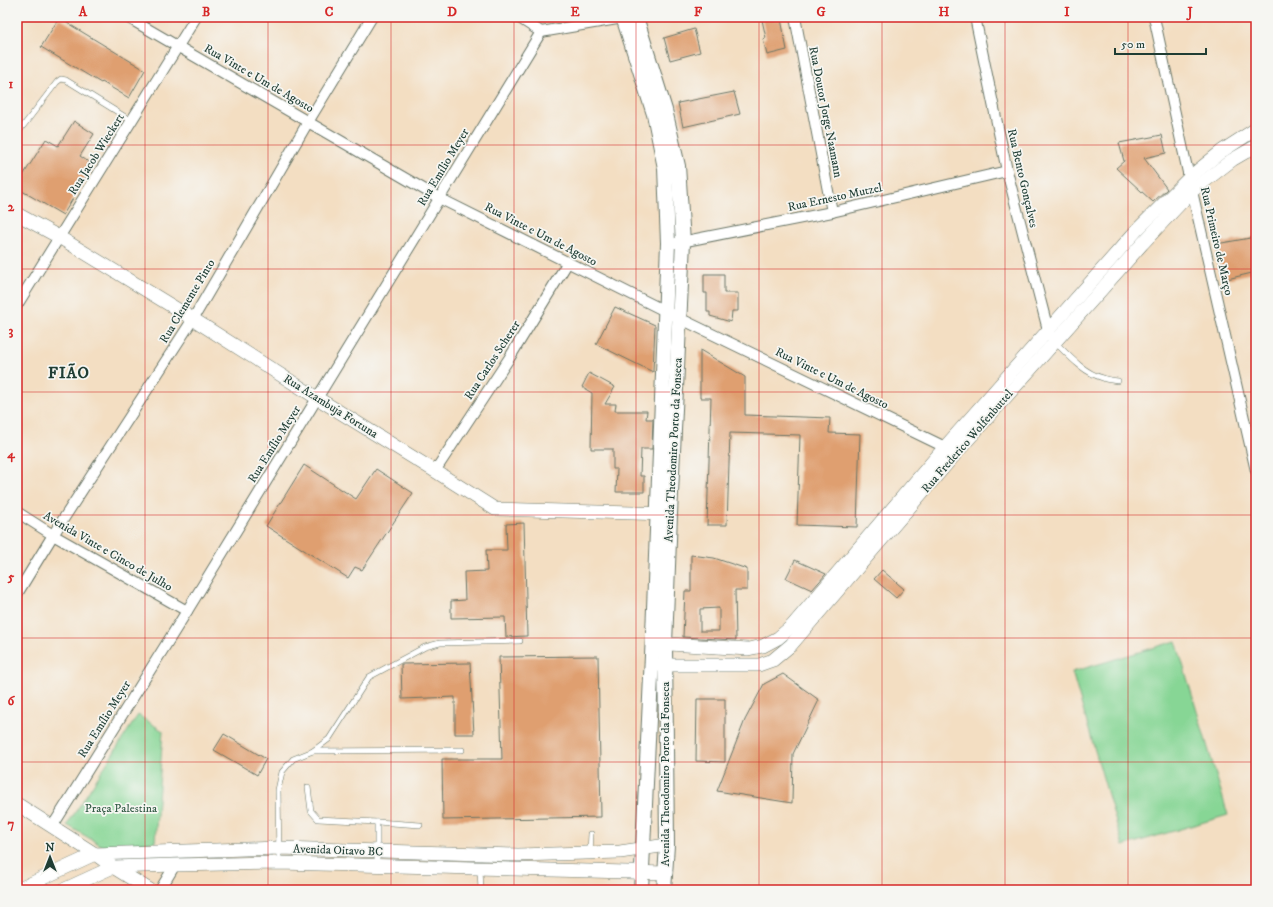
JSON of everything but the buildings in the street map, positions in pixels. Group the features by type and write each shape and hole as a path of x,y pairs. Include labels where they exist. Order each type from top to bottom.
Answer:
{"main road":[{"name":"Avenida Theodomiro Porto da Fonseca","path":"628,17 678,166 683,242 679,318 669,396"},
{"name":"Avenida Theodomiro Porto da Fonseca","path":"641,890 648,757 658,665 669,396 666,311 668,243 665,168 659,112"},
{"name":"Avenida Theodomiro Porto da Fonseca","path":"658,665 666,758 667,845 664,890"},
{"path":"648,757 666,758"}],"street":[{"name":"Rua Vinte e Um de Agosto","path":"127,17 440,198 679,318 951,450"},
{"name":"Rua Jacob Wieckert","path":"17,305 196,17"},
{"name":"Rua Clemente Pinto","path":"17,594 53,535 193,319 308,122 372,17"},
{"path":"518,17 541,32 628,17"},
{"name":"Rua Doutor Jorge Naamann","path":"795,17 832,212"},
{"name":"Rua Bento Gonçalves","path":"975,17 1007,171 1048,330 1055,341"},
{"name":"Rua Primeiro de Março","path":"1154,17 1256,471"},
{"name":"Rua Emílio Meyer","path":"52,827 187,610 541,32"},
{"name":"Rua Frederico Wolfenbuttel","path":"951,450 1055,341 1119,259 1136,231 1190,177 1222,151 1256,129"},
{"name":"Rua Frederico Wolfenbuttel","path":"658,665 759,665 773,660 791,645 858,558 951,450 1048,330 1119,259 1192,191 1232,160 1256,146"},
{"name":"Rua Ernesto Mutzel","path":"668,243 683,242 832,212 1007,171"},
{"name":"Rua Azambuja Fortuna","path":"17,214 59,237 193,319 495,509 664,514"},
{"name":"Rua Carlos Scherer","path":"435,471 510,357 568,262"},
{"name":"Avenida Vinte e Cinco de Julho","path":"17,512 53,535 187,610"},
{"name":"Rua Frederico Wolfenbuttel","path":"659,643 748,649 763,646 778,638 792,626 858,558"},
{"path":"17,804 150,890"},
{"name":"Avenida Oitavo BC","path":"17,890 95,854 280,848 518,855 620,852 667,845"},
{"path":"222,850 222,864"},
{"name":"Avenida Oitavo BC","path":"63,890 113,867 176,865 279,863 666,873"},
{"path":"160,890 176,865"}],"lane":[{"path":"17,134 57,82 61,79 66,80 132,121"},
{"path":"1055,341 1069,356 1089,372 1102,378 1118,381"},
{"path":"279,863 280,848 278,790 282,772 293,759 313,751 329,739 369,677 425,647 440,643 520,641"},
{"path":"313,751 462,750"},
{"path":"308,787 311,811 318,819 420,825"},
{"path":"378,822 378,866"},
{"path":"590,852 591,834"},
{"path":"480,854 481,890"}],"green space":[{"path":"1176,641 1228,815 1123,846 1072,672"},
{"name":"Praça Palestina","path":"138,715 163,731 155,842 104,847 67,825"}],"district":[{"name":"FIÃO","path":"69,372"}]}
